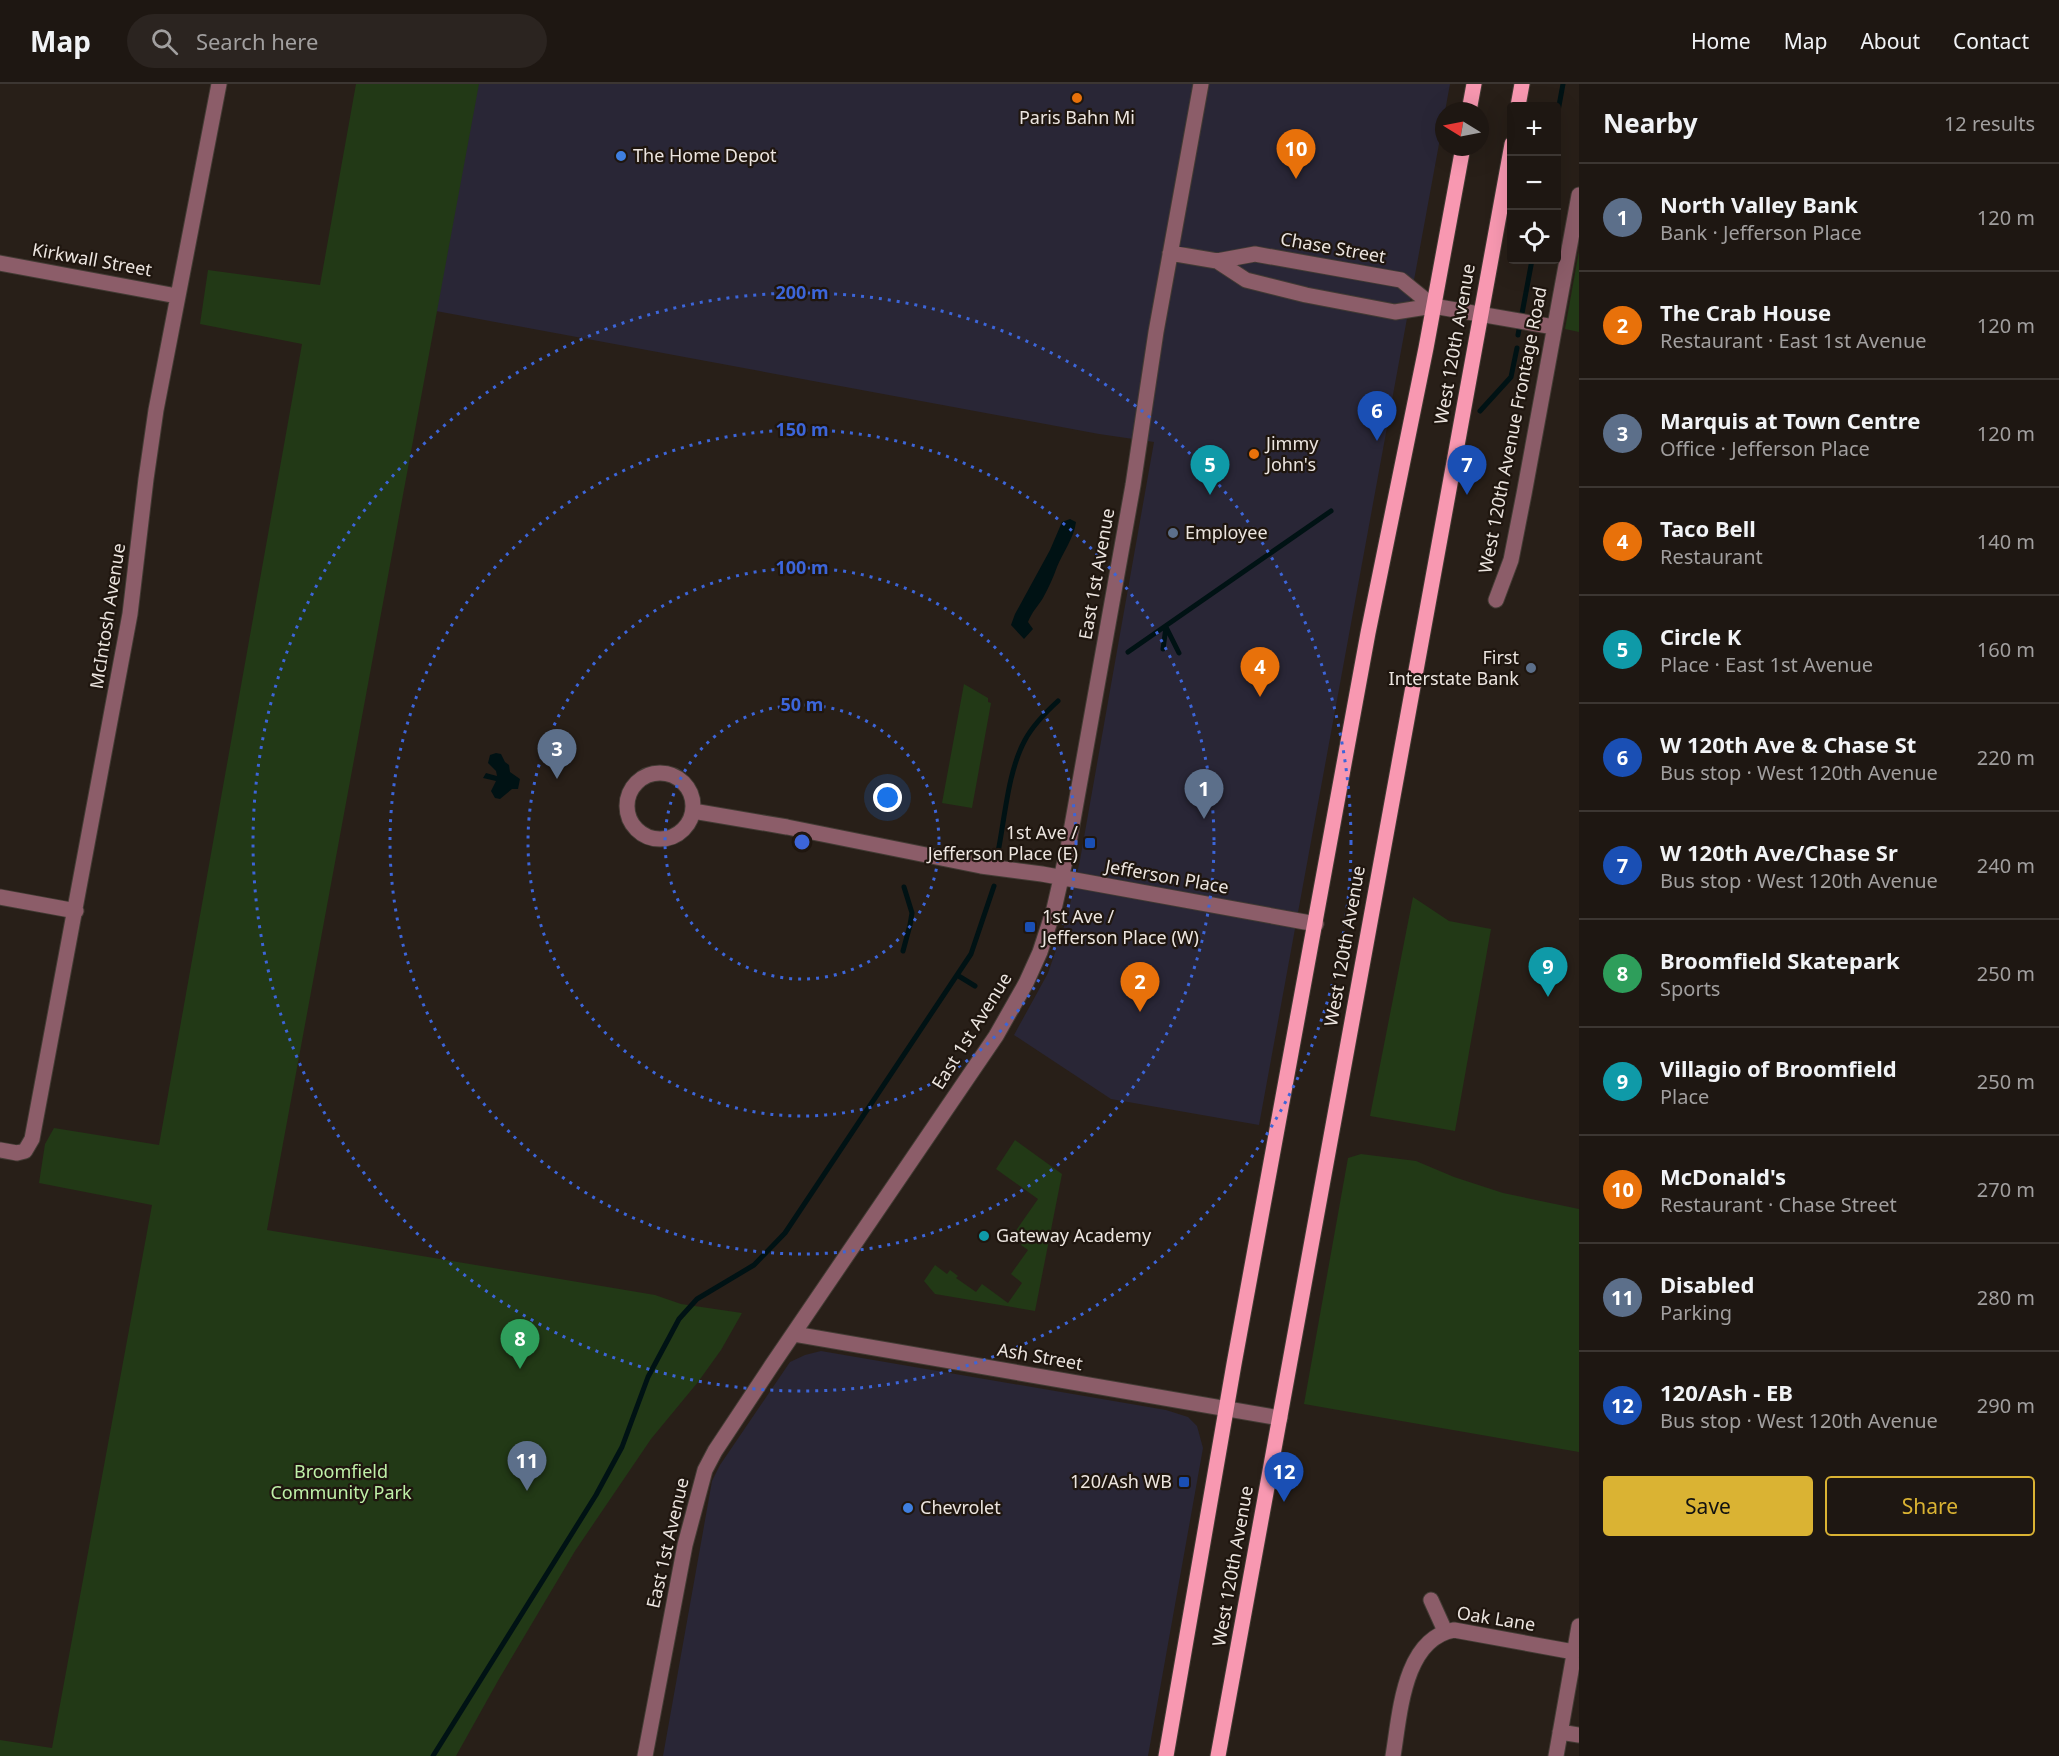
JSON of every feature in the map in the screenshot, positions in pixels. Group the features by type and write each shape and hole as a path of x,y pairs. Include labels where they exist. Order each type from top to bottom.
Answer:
{"main road":[{"path":"1471,102 1474,84"},
{"path":"1519,102 1522,84"},
{"name":"West 120th Avenue","path":"1166,1756 1368,633 1461,156"},
{"name":"West 120th Avenue","path":"1218,1756 1510,156"}],"street":[{"name":"McIntosh Avenue","path":"0,1150 17,1153 25,1151 32,1139 130,614 146,479 177,296 185,266 219,84"},
{"name":"East 1st Avenue","path":"645,1756 678,1580 705,1470 715,1451 1011,1012 1040,952 1054,909 1061,877 1201,84"},
{"name":"West 120th Avenue Frontage Road","path":"1496,600 1511,560 1579,195"},
{"name":"Chase Street","path":"1170,253 1217,261 1255,254 1401,280 1433,306"},
{"name":"Chase Street","path":"1217,261 1246,280 1305,295 1395,312 1433,306 1554,327"},
{"name":"Kirkwall Street","path":"0,263 177,296"},
{"path":"655,773 667,774 677,778 685,785 691,795 693,812 677,834 657,839 637,830 630,821 627,800 630,790 645,776 655,773"},
{"name":"Jefferson Place","path":"693,812 787,827 981,866 1061,877 1316,924"},
{"path":"0,897 76,911"},
{"name":"Ash Street","path":"794,1334 1280,1418"},
{"path":"1431,1600 1445,1631"},
{"path":"1556,1756 1579,1626"},
{"name":"Oak Lane","path":"1393,1756 1409,1673 1431,1640 1445,1631 1454,1630 1574,1652"},
{"path":"1560,1732 1579,1735"}],"shaded area":[{"path":"478,84 1450,84 1447,102 1435,102 1437,156 1259,1125 1111,1099 1014,1035 1048,973 1067,918 1080,860 1154,442 1099,434 436,311"},
{"path":"1070,519 1076,522 1073,534 1043,598 1028,622 1033,629 1024,639 1011,625 1015,614 1050,550 1062,522"},
{"path":"501,754 509,765 510,772 520,779 518,789 512,789 500,799 495,798 491,791 496,781 483,778 486,773 497,776 496,771 488,763 490,755"},
{"path":"821,1351 1166,1410 1188,1417 1197,1426 1203,1448 1148,1756 663,1756 712,1481 720,1465 790,1362"}],"green space":[{"name":"Broomfield Community Park","path":"356,84 479,84 267,1230 655,1295 681,1304 742,1313 721,1350 651,1439 575,1551 456,1756 0,1756 0,1740 52,1748 152,1205 39,1183 45,1144 54,1128 159,1145 302,344 200,324 208,270 320,285"},
{"path":"1579,251 1579,332 1565,329"},
{"path":"964,684 988,698 988,702 991,703 972,808 942,803"},
{"path":"1413,897 1449,921 1491,929 1455,1131 1370,1116"},
{"path":"1015,1140 1062,1174 1035,1311 935,1294 924,1281 935,1265 947,1274 950,1270 958,1276 956,1278 976,1292 982,1284 1008,1303 1022,1283 1011,1274 1028,1250 1021,1245 1025,1239 1015,1232 1038,1199 996,1169"},
{"path":"1361,1154 1416,1161 1454,1177 1503,1193 1579,1209 1579,1452 1304,1404 1348,1158"}],"waterway":[{"path":"1560,102 1563,84"},
{"path":"1518,335 1531,264"},
{"path":"1480,411 1511,377 1517,348"},
{"path":"1128,652 1331,511"},
{"path":"1166,627 1179,653"},
{"path":"1163,649 1166,627"},
{"path":"998,852 1008,794 1019,752 1032,729 1058,701"},
{"path":"433,1756 596,1495 622,1447 648,1377 679,1319 697,1299 754,1265 785,1233 971,954 994,886"},
{"path":"903,951 912,913 904,887"},
{"path":"957,975 975,986"}],"place":[{"name":"Paris Bahn Mi","path":"1077,98"},
{"name":"The Home Depot","path":"621,156"},
{"name":"McDonald's","path":"1296,179"},
{"name":"W 120th Ave & Chase St","path":"1377,441"},
{"name":"Jimmy John's","path":"1254,454"},
{"name":"Circle K","path":"1210,495"},
{"name":"W 120th Ave/Chase Sr","path":"1467,495"},
{"name":"Employee","path":"1173,533"},
{"name":"First Interstate Bank","path":"1531,668"},
{"name":"Taco Bell","path":"1260,697"},
{"name":"Marquis at Town Centre","path":"557,779"},
{"name":"North Valley Bank","path":"1204,819"},
{"name":"1st Ave / Jefferson Place (E)","path":"1090,843"},
{"name":"1st Ave / Jefferson Place (W)","path":"1030,927"},
{"name":"Villagio of Broomfield","path":"1548,997"},
{"name":"The Crab House","path":"1140,1012"},
{"name":"Gateway Academy","path":"984,1236"},
{"name":"Broomfield Skatepark","path":"520,1369"},
{"name":"120/Ash WB","path":"1184,1482"},
{"name":"Disabled","path":"527,1491"},
{"name":"120/Ash - EB","path":"1284,1502"},
{"name":"Chevrolet","path":"908,1508"}]}
